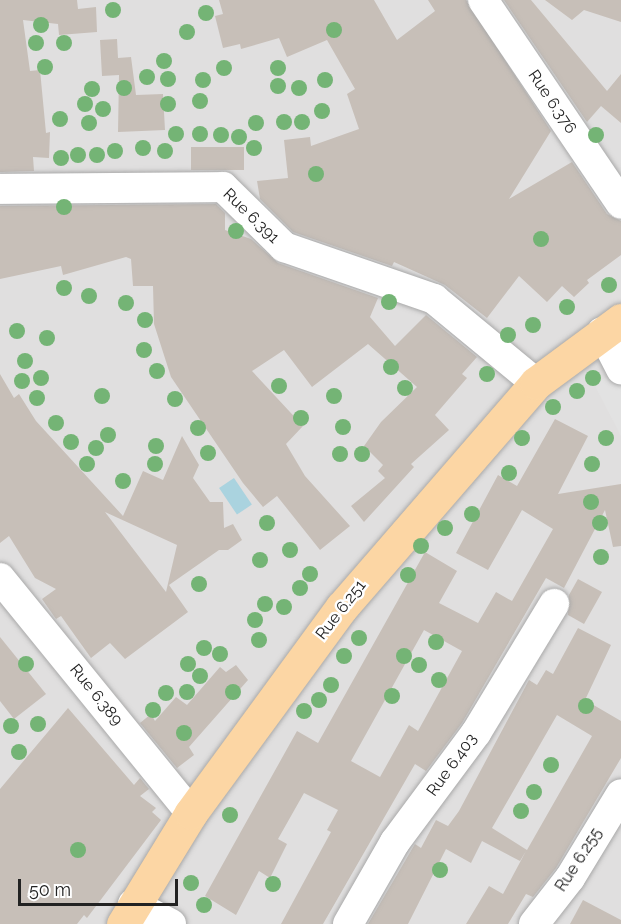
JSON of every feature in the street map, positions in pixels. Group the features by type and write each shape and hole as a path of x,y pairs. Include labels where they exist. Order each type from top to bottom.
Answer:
{"main road":[{"name":"Rue 6.251","path":"128,914 191,813 342,607 536,383 612,326"}],"street":[{"name":"Rue 6.376","path":"483,0 621,204"},
{"name":"Rue 6.391","path":"0,189 223,187 284,247 434,299 536,383"},
{"path":"612,326 621,369"},
{"name":"Rue 6.389","path":"0,578 191,813"},
{"name":"Rue 6.403","path":"348,924 395,842 476,733 554,604"},
{"name":"Rue 6.255","path":"534,924 570,878 621,794"},
{"path":"128,914 171,924"}],"shaded area":[{"path":"0,0 621,0 621,924 0,924"},
{"path":"621,369 621,436 594,384"}],"water":[{"path":"234,478 252,505 237,515 219,488"}],"building":[{"path":"0,0 77,0 78,9 96,7 97,32 59,35 58,24 23,20 30,71 40,70 46,133 50,132 49,158 33,157 34,171 0,172"},
{"path":"219,0 374,0 397,40 435,11 428,0 466,0 551,131 509,199 572,162 607,214 621,221 621,255 587,280 589,283 574,297 562,286 547,302 519,276 487,318 445,285 394,262 392,266 293,232 260,199 257,181 288,178 284,140 310,137 311,146 359,129 347,94 355,89 327,40 287,57 279,38 241,49 240,44 223,48 215,16 223,14"},
{"path":"504,0 531,0 607,91 621,74 621,123 601,106 587,122"},
{"path":"545,0 621,0 621,22 584,10 572,20"},
{"path":"117,39 118,58 131,57 136,95 163,94 165,130 118,132 119,75 102,76 100,40"},
{"path":"191,147 244,147 244,170 191,170"},
{"path":"216,204 225,213 225,230 251,239 278,263 378,298 370,317 395,346 426,315 477,357 462,374 467,378 435,415 449,430 411,464 414,467 364,522 351,506 385,478 378,471 383,465 364,446 381,422 417,387 368,344 312,387 284,350 252,371 303,426 286,444 305,476 350,526 320,550 277,496 263,507 243,483 171,377 154,324 153,286 133,286 131,259 126,257 63,275 61,266 0,279 0,206"},
{"path":"0,374 14,398 19,394 36,421 123,516 143,471 163,480 182,436 199,465 193,478 210,502 223,502 224,528 233,524 242,540 228,550 219,550 169,585 188,612 125,659 110,643 91,658 61,616 56,619 42,599 56,589 35,578 9,536 0,543","holes":["105,512 177,545 166,592"]},
{"path":"555,419 588,436 558,494 621,484 621,546 613,547 605,510 564,588 546,578 462,723 426,771 415,764 323,924 281,924 331,832 327,830 338,810 304,793 278,839 287,844 270,878 259,871 236,915 205,896 297,731 318,743 425,552 457,571 439,603 478,623 496,592 512,601 553,529 522,510 488,570 456,553 498,475 517,486","holes":["424,630 462,651 418,731 409,725 380,777 351,761"]},
{"path":"578,579 602,592 584,624 568,615 569,595"},
{"path":"578,628 611,645 585,700 621,721 621,758 556,868 533,897 526,894 508,924 466,924 489,886 503,894 526,851 520,861 482,841 471,863 446,849 408,924 368,924 415,844 421,848 436,820 448,826 459,811 529,680 537,685 546,670 553,674","holes":["557,715 592,736 527,850 492,828"]},
{"path":"0,637 46,694 14,719 0,701"},
{"path":"236,665 248,680 189,747 194,755 177,768 140,723 151,714 155,721 176,697 187,705 220,667 226,672"},
{"path":"68,708 134,785 140,778 149,789 140,796 156,808 152,812 161,820 87,918 84,915 77,924 0,924 0,789"},
{"path":"583,900 621,920 621,924 570,924"}]}
